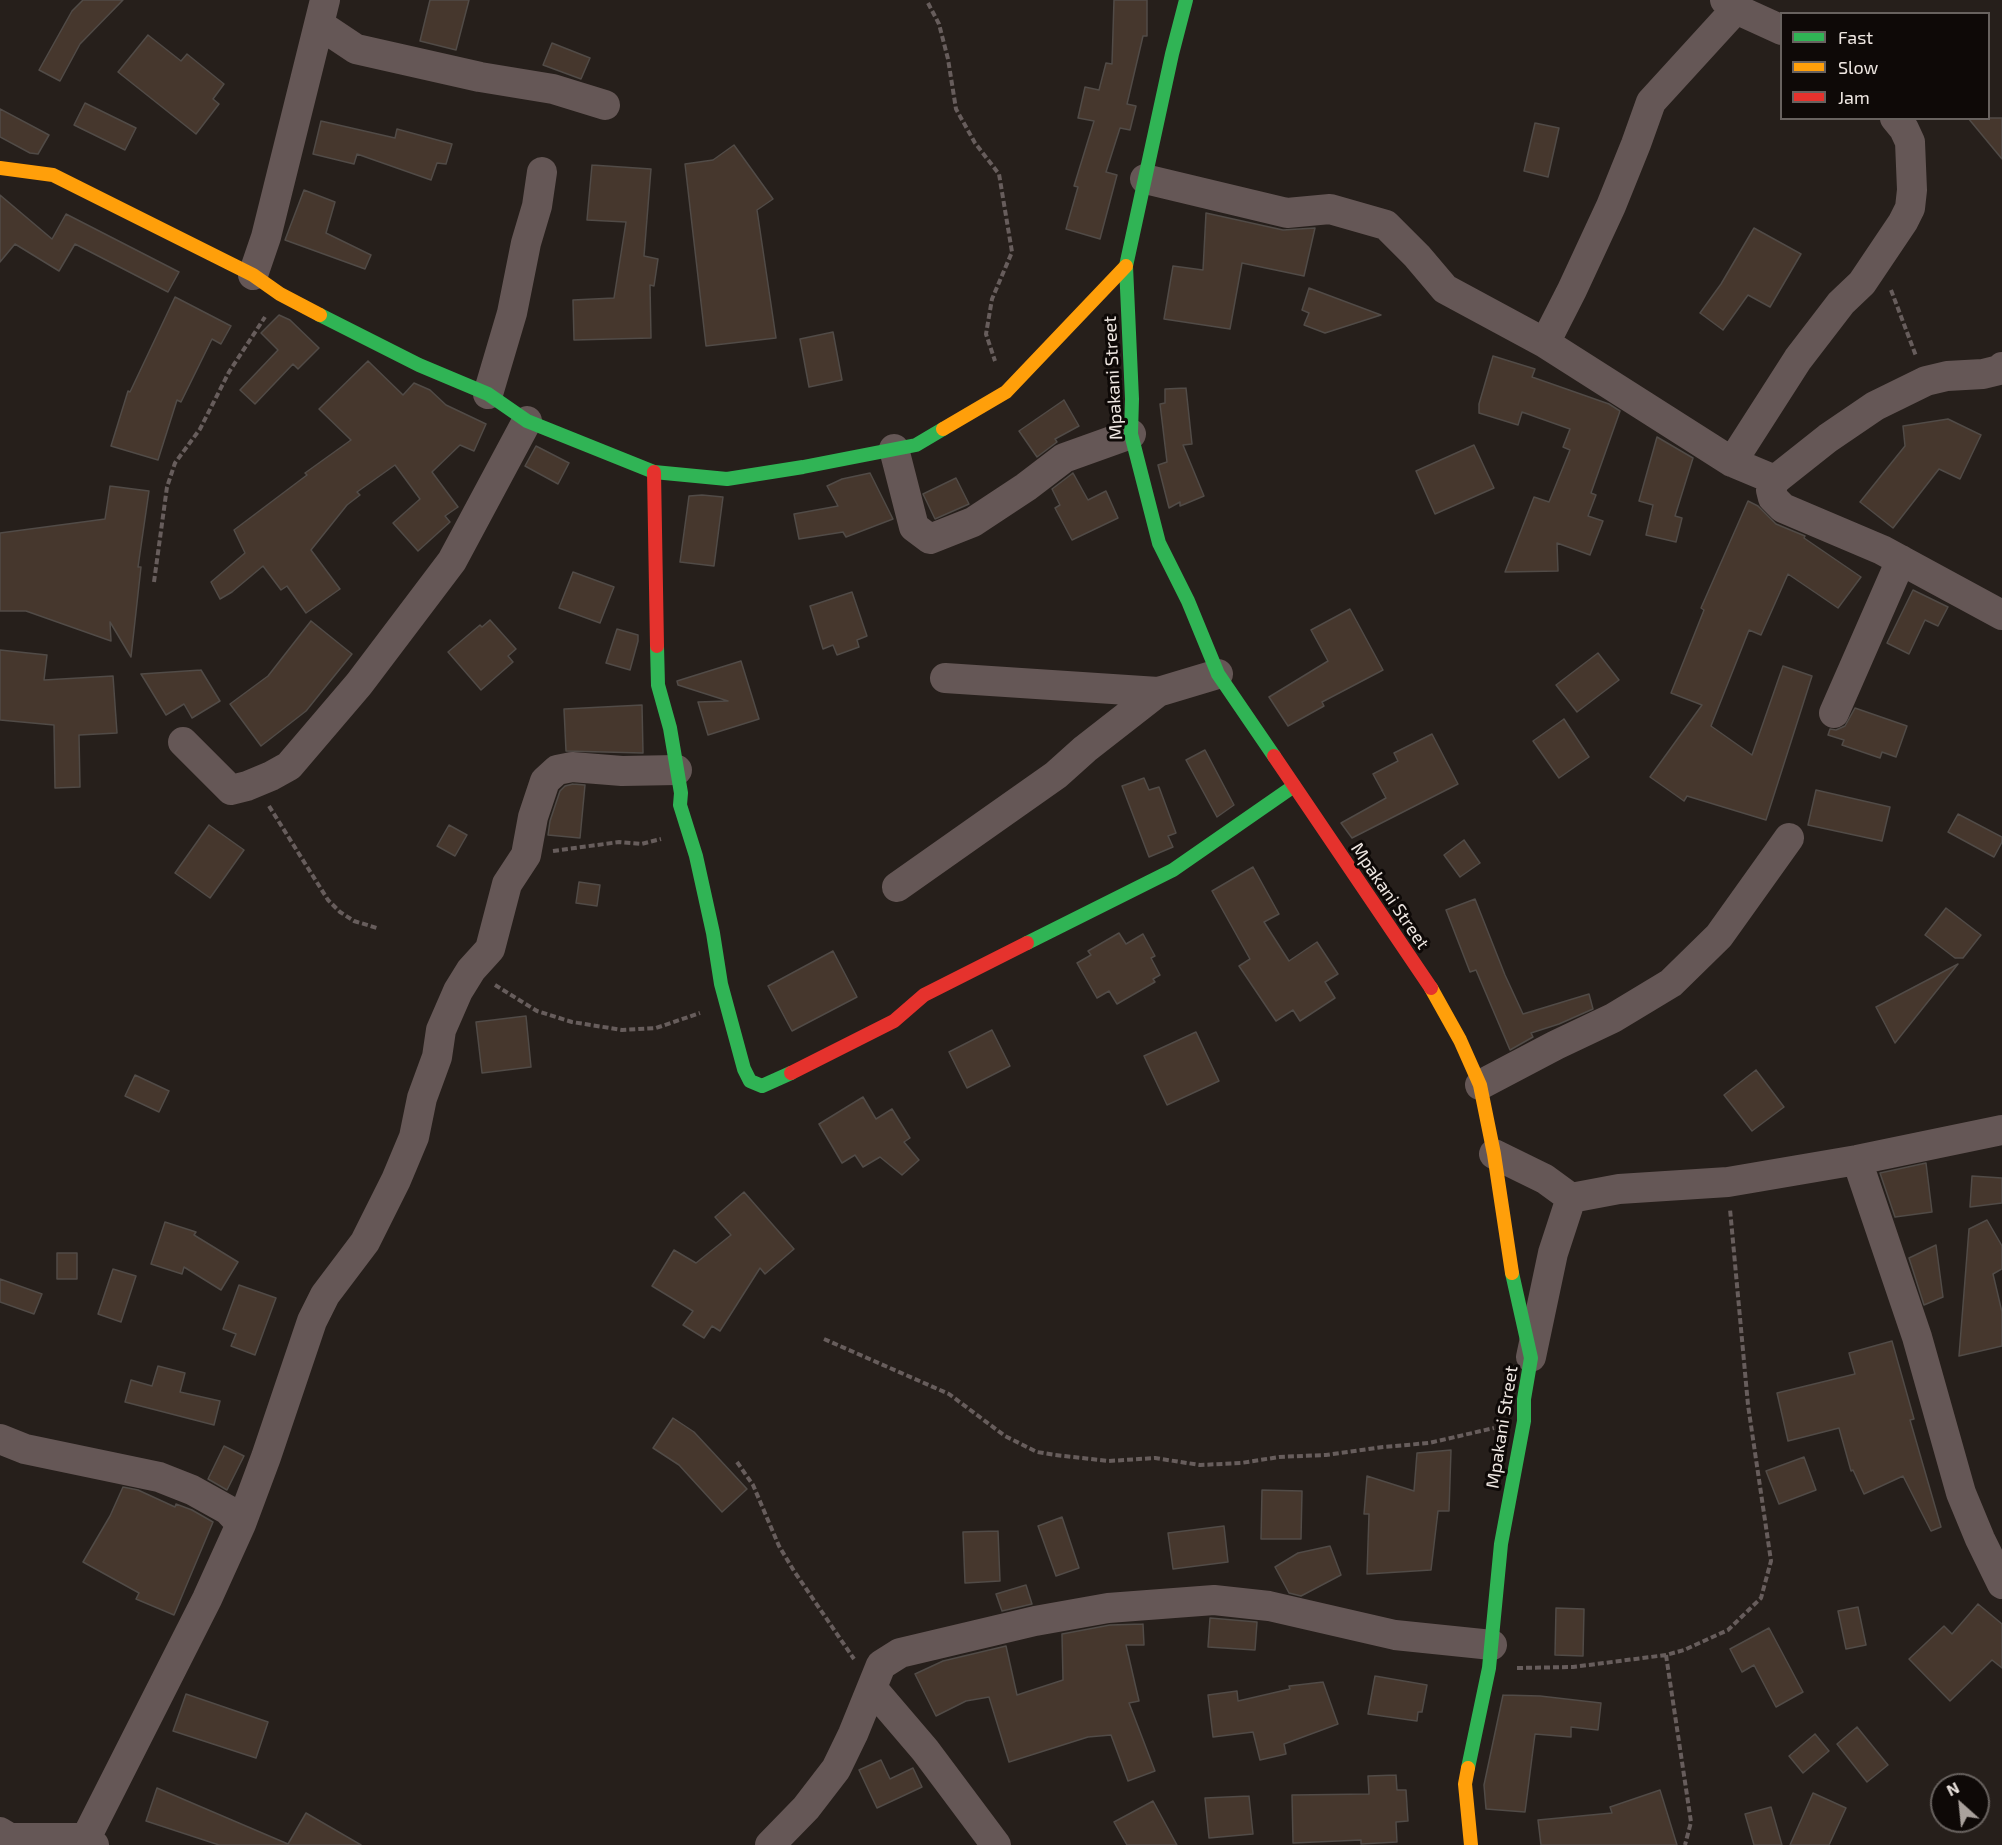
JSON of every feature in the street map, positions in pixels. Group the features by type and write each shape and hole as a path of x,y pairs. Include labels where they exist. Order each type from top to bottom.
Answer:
{"street":[{"name":"Mpakani Street","path":"1186,0 1126,266 1132,399 1131,435 1159,543 1188,601 1218,674 1432,990 1460,1040 1480,1085 1494,1154 1511,1269 1531,1358 1524,1399 1524,1421 1501,1544 1491,1657 1465,1784 1471,1845"},
{"path":"1545,343 1611,206 1651,102 1731,4 1780,29"},
{"path":"323,12 356,49 480,77 553,89 605,105"},
{"path":"253,275 266,237 323,12"},
{"path":"1732,462 1803,350 1841,303 1862,283 1903,222 1912,201 1910,142 1896,120"},
{"path":"0,168 53,175 253,275 280,294 419,365 488,394 527,421 654,472 727,479 915,445 1006,392 1126,266"},
{"path":"488,394 512,313 526,243 537,206 542,172"},
{"path":"1145,179 1287,213 1330,209 1386,225 1445,289 1545,343 1732,462 1775,480"},
{"path":"2002,367 1983,374 1947,376 1926,381 1853,419 1775,480 1771,490 1773,498 1783,508 1882,550 2002,615"},
{"path":"183,742 231,790 247,786 289,766 359,684 452,561 527,421"},
{"path":"894,449 914,527 930,539 973,522 1026,487 1064,458 1131,435"},
{"path":"654,472 658,685 670,728 681,793 680,805 696,856 713,933 721,984 744,1069 750,1081 762,1086 894,1021 924,995 1173,870 1294,786"},
{"path":"1834,713 1901,560"},
{"path":"945,678 1158,692 1218,674"},
{"path":"897,887 1056,775 1084,749 1158,692"},
{"path":"0,1832 10,1838 90,1841 241,1524 312,1321 325,1295 365,1242 396,1180 414,1137 422,1098 437,1057 441,1030 458,991 471,970 490,949 507,884 526,855 533,817 545,781 557,770 572,767 622,771 677,770"},
{"path":"1480,1085 1613,1018 1671,983 1719,936 1789,838"},
{"path":"1494,1154 1545,1179 1571,1198 1618,1189 1728,1182 1857,1160 2002,1130"},
{"path":"1857,1160 1917,1337 1961,1493 2002,1584"},
{"path":"1531,1358 1553,1253 1571,1198"},
{"path":"0,1439 25,1449 159,1476 192,1490 228,1510 241,1524"},
{"path":"770,1845 806,1808 836,1769 881,1665 900,1653 940,1642 1108,1608 1214,1600 1269,1606 1491,1657"},
{"path":"872,1688 925,1750 996,1845"}],"path":[{"path":"928,3 939,24 948,59 956,109 975,143 999,174 1012,252 992,299 986,334 1006,392"},
{"path":"1887,248 1891,292 1926,381"},
{"path":"154,582 167,487 176,463 200,429 229,372 280,294"},
{"path":"247,786 259,792 281,822 328,900 354,921 377,928"},
{"path":"526,855 619,842 641,844 657,841 687,827"},
{"path":"471,970 537,1011 572,1022 622,1030 656,1028 727,1005"},
{"path":"1491,1657 1573,1667 1666,1655 1684,1650 1728,1630 1761,1598 1771,1561 1748,1405 1728,1182"},
{"path":"824,1339 949,1394 1005,1436 1037,1452 1055,1455 1109,1461 1155,1458 1200,1465 1241,1463 1279,1456 1326,1455 1429,1443 1524,1421"},
{"path":"737,1462 753,1485 779,1546 872,1688"},
{"path":"1666,1655 1691,1822 1684,1845"}],"building":[{"path":"83,0 123,0 80,44 60,81 39,70 72,11"},
{"path":"430,0 469,0 456,50 420,41"},
{"path":"1114,0 1147,0 1147,36 1143,36 1127,104 1136,106 1130,130 1120,128 1106,172 1117,175 1100,239 1066,229 1078,187 1074,186 1094,121 1078,118 1085,87 1099,90 1106,63 1112,64"},
{"path":"148,35 181,61 187,54 224,84 213,99 219,104 196,134 118,72"},
{"path":"552,43 590,58 581,79 543,65"},
{"path":"85,103 136,128 125,150 74,125"},
{"path":"0,109 49,135 38,154 30,153 0,137"},
{"path":"2002,118 2002,159 1970,120"},
{"path":"321,121 395,138 397,129 452,144 446,164 437,163 431,180 357,154 354,164 313,154"},
{"path":"1535,123 1559,128 1548,177 1524,171"},
{"path":"734,145 773,199 757,210 776,338 706,346 685,164 713,160"},
{"path":"592,165 651,169 644,256 658,259 654,286 650,285 651,338 574,340 573,300 614,298 626,222 587,220"},
{"path":"304,190 335,202 326,233 371,255 365,269 285,240"},
{"path":"0,195 52,239 66,214 179,272 168,292 75,244 59,271 15,244 0,262"},
{"path":"1206,213 1283,230 1315,228 1304,276 1242,263 1230,329 1164,319 1173,266 1203,270"},
{"path":"1754,228 1801,254 1770,307 1748,295 1723,330 1700,313 1721,284"},
{"path":"1309,288 1381,315 1325,333 1304,325 1309,313 1302,310"},
{"path":"175,297 231,326 221,344 212,339 181,402 177,400 158,460 111,446 128,391 130,392"},
{"path":"279,315 290,320 319,348 298,369 293,364 255,404 240,390 278,350 261,333"},
{"path":"833,332 842,380 809,387 800,339"},
{"path":"1493,356 1535,369 1532,377 1609,404 1620,411 1591,493 1596,495 1588,516 1603,521 1590,555 1557,543 1558,571 1505,572 1534,497 1549,502 1570,450 1563,447 1570,429 1522,412 1518,425 1479,413 1479,404"},
{"path":"368,361 403,395 414,383 430,390 446,405 486,424 474,451 460,445 432,472 458,507 445,516 450,522 418,551 393,523 420,499 395,465 357,492 360,495 347,505 311,550 340,589 306,613 287,586 281,590 263,566 220,599 211,582 245,553 234,530 307,475 305,473 351,440 319,409"},
{"path":"1186,388 1192,444 1183,445 1204,496 1180,506 1180,502 1169,508 1158,465 1167,462 1160,404 1165,403 1165,389"},
{"path":"1064,400 1079,426 1055,439 1057,442 1037,457 1019,431"},
{"path":"1948,419 1981,435 1960,479 1939,469 1893,528 1860,502 1905,446 1903,426"},
{"path":"1657,437 1693,458 1675,516 1682,518 1676,542 1646,535 1653,505 1639,501"},
{"path":"1474,445 1494,488 1435,514 1416,471"},
{"path":"536,446 569,463 558,484 525,466"},
{"path":"870,473 893,519 846,537 843,532 799,539 794,514 838,506 827,486 842,479"},
{"path":"1073,473 1088,500 1106,491 1118,518 1072,540 1055,508 1060,505 1052,489"},
{"path":"956,478 969,504 935,519 923,494"},
{"path":"110,486 149,491 138,567 141,567 131,657 110,622 111,641 26,611 0,611 0,533 105,519"},
{"path":"689,496 723,497 714,566 680,562"},
{"path":"1748,501 1758,506 1776,524 1805,536 1804,538 1861,577 1838,608 1788,574 1761,635 1749,630 1711,726 1752,755 1783,666 1812,676 1766,820 1687,796 1684,801 1650,777 1702,705 1671,693 1704,610 1701,608"},
{"path":"573,572 614,587 600,623 559,608"},
{"path":"1913,590 1948,607 1938,626 1925,620 1909,654 1887,643"},
{"path":"852,592 867,636 857,640 859,647 837,655 833,645 823,649 810,606"},
{"path":"1350,609 1383,670 1322,702 1324,706 1288,726 1269,697 1328,661 1311,630"},
{"path":"490,620 516,649 508,656 513,662 481,690 448,652 480,625 482,627"},
{"path":"311,621 352,654 306,711 261,746 230,704 268,676"},
{"path":"617,629 638,635 630,670 606,663"},
{"path":"0,650 47,655 44,680 113,676 117,733 79,735 80,787 55,788 54,725 0,720"},
{"path":"1598,653 1619,680 1577,712 1556,685"},
{"path":"741,661 759,719 708,735 698,702 728,701 678,685 677,681"},
{"path":"201,670 220,701 192,718 184,704 166,715 141,674"},
{"path":"642,705 643,753 566,751 564,709"},
{"path":"1855,708 1907,726 1896,757 1882,752 1880,758 1842,745 1844,740 1828,735 1830,729 1836,730 1845,726"},
{"path":"1564,719 1589,757 1559,778 1533,741"},
{"path":"1432,734 1458,784 1352,838 1341,823 1386,798 1373,774 1398,761 1394,753"},
{"path":"1205,750 1234,805 1217,817 1186,760"},
{"path":"1144,778 1149,790 1159,787 1176,833 1168,836 1173,847 1149,857 1122,786"},
{"path":"585,785 580,838 548,835 560,791 565,786"},
{"path":"1816,790 1890,807 1882,841 1808,825"},
{"path":"1958,814 2002,837 2002,842 1994,857 1948,832"},
{"path":"209,825 244,850 210,898 175,873"},
{"path":"449,825 467,835 455,856 437,846"},
{"path":"1464,840 1480,863 1460,877 1444,855"},
{"path":"1253,867 1279,914 1264,922 1289,961 1317,942 1338,974 1325,982 1335,998 1300,1021 1293,1010 1276,1021 1239,966 1250,959 1212,891"},
{"path":"579,882 600,885 597,906 576,903"},
{"path":"1475,899 1523,1014 1589,994 1593,1009 1531,1033 1533,1037 1510,1050 1476,970 1470,972 1446,910"},
{"path":"1946,908 1981,935 1963,958 1955,958 1925,935"},
{"path":"1119,933 1126,944 1143,934 1155,956 1151,958 1160,975 1153,979 1155,982 1117,1004 1109,991 1097,998 1077,963 1091,955 1088,951"},
{"path":"833,951 857,997 792,1031 768,986"},
{"path":"1958,964 1895,1043 1876,1007"},
{"path":"526,1016 531,1067 482,1073 476,1022"},
{"path":"992,1030 1010,1066 967,1088 949,1052"},
{"path":"1196,1032 1219,1081 1167,1105 1144,1056"},
{"path":"1756,1070 1784,1107 1752,1131 1724,1095"},
{"path":"135,1075 169,1091 159,1112 125,1096"},
{"path":"863,1097 876,1119 892,1109 910,1138 904,1142 919,1160 902,1175 880,1157 863,1167 855,1155 842,1163 819,1124"},
{"path":"1926,1163 1932,1212 1895,1217 1880,1173"},
{"path":"1972,1176 2002,1178 2002,1203 1970,1207"},
{"path":"744,1192 794,1249 765,1274 760,1268 720,1331 712,1326 704,1338 683,1325 693,1311 652,1286 674,1250 696,1263 731,1235 715,1217"},
{"path":"1987,1220 2002,1246 2002,1269 1993,1274 2002,1312 2002,1346 1959,1356 1969,1229"},
{"path":"165,1222 196,1232 194,1235 238,1262 221,1290 184,1267 182,1274 151,1264"},
{"path":"1936,1245 1943,1297 1924,1305 1909,1258"},
{"path":"57,1253 77,1253 77,1279 57,1279"},
{"path":"113,1269 136,1276 121,1322 98,1314"},
{"path":"0,1279 42,1294 34,1314 0,1302"},
{"path":"239,1285 276,1298 255,1355 231,1346 236,1334 223,1329"},
{"path":"1892,1341 1914,1419 1910,1420 1941,1527 1931,1531 1903,1476 1864,1494 1853,1470 1851,1471 1839,1428 1788,1441 1777,1393 1855,1374 1849,1353"},
{"path":"158,1366 185,1373 180,1392 220,1401 214,1425 125,1402 131,1380 152,1386"},
{"path":"673,1418 694,1432 747,1489 722,1512 679,1465 653,1448"},
{"path":"224,1446 244,1456 227,1490 208,1479"},
{"path":"1451,1450 1449,1511 1438,1511 1431,1570 1367,1574 1369,1514 1364,1514 1367,1476 1414,1491 1417,1453"},
{"path":"1804,1457 1816,1490 1779,1504 1766,1471"},
{"path":"123,1487 138,1490 175,1507 176,1504 192,1510 213,1522 174,1615 136,1599 139,1593 83,1562 110,1516"},
{"path":"1262,1490 1302,1491 1301,1539 1261,1539"},
{"path":"1062,1517 1079,1568 1056,1576 1038,1526"},
{"path":"1224,1526 1228,1562 1173,1569 1168,1533"},
{"path":"998,1531 1000,1581 965,1583 963,1532"},
{"path":"1330,1546 1341,1575 1301,1596 1289,1593 1275,1567 1298,1553"},
{"path":"1026,1585 1032,1604 1002,1611 996,1594"},
{"path":"1978,1604 2002,1624 2002,1668 1992,1660 1950,1701 1909,1659 1944,1626 1952,1634"},
{"path":"1858,1607 1866,1645 1846,1649 1838,1611"},
{"path":"1556,1608 1584,1609 1583,1656 1555,1655"},
{"path":"1210,1618 1257,1622 1255,1650 1208,1647"},
{"path":"1143,1624 1144,1645 1126,1645 1139,1701 1129,1703 1155,1771 1128,1781 1111,1735 1088,1737 1009,1762 989,1697 966,1701 936,1716 915,1674 943,1661 1006,1646 1017,1695 1063,1680 1062,1634 1110,1625"},
{"path":"1769,1628 1803,1692 1776,1707 1754,1665 1742,1672 1730,1649"},
{"path":"1375,1676 1427,1685 1422,1712 1418,1712 1417,1721 1368,1714"},
{"path":"1323,1682 1338,1724 1284,1744 1286,1754 1260,1760 1253,1732 1213,1737 1208,1695 1237,1691 1238,1701 1290,1689 1289,1686"},
{"path":"186,1694 268,1722 256,1758 173,1731"},
{"path":"1503,1695 1540,1696 1601,1703 1598,1730 1571,1727 1571,1737 1535,1734 1525,1812 1486,1809 1484,1785"},
{"path":"1857,1727 1888,1765 1867,1782 1837,1744"},
{"path":"1815,1734 1829,1751 1803,1773 1789,1756"},
{"path":"881,1760 890,1779 913,1768 922,1787 877,1808 859,1770"},
{"path":"1396,1775 1397,1790 1406,1790 1408,1821 1396,1822 1397,1842 1361,1844 1361,1840 1293,1843 1292,1795 1369,1794 1368,1776"},
{"path":"157,1788 288,1844 306,1813 361,1845 219,1845 146,1821"},
{"path":"1660,1790 1677,1845 1541,1845 1538,1820 1612,1813 1610,1807"},
{"path":"1813,1793 1846,1808 1829,1845 1790,1845"},
{"path":"1249,1796 1253,1834 1209,1838 1205,1798"},
{"path":"1153,1801 1177,1845 1127,1845 1114,1822"},
{"path":"1771,1807 1782,1845 1754,1845 1745,1814"}],"traffic: fast":[{"path":"1186,0 1126,266 1132,399 1131,434 1159,543 1188,601 1218,674 1274,756"},
{"path":"320,315 419,365 488,394 527,421 654,472 727,479 916,445 943,429"},
{"path":"657,646 658,685 670,728 681,793 680,805 696,856 713,933 721,984 744,1069 750,1081 762,1086 791,1073"},
{"path":"1027,943 1173,870 1294,786"},
{"path":"1468,1768 1489,1668 1501,1544 1524,1421 1524,1399 1531,1358 1512,1273"}],"traffic: slow":[{"path":"0,168 53,175 253,275 280,294 320,315"},
{"path":"943,429 1006,392 1126,266"},
{"path":"1431,988 1460,1040 1480,1085 1494,1154 1512,1273"},
{"path":"1468,1768 1465,1784 1471,1845"}],"traffic: jam":[{"path":"654,472 657,646"},
{"path":"1274,756 1431,988"},
{"path":"791,1073 894,1021 924,995 1027,943"}]}
